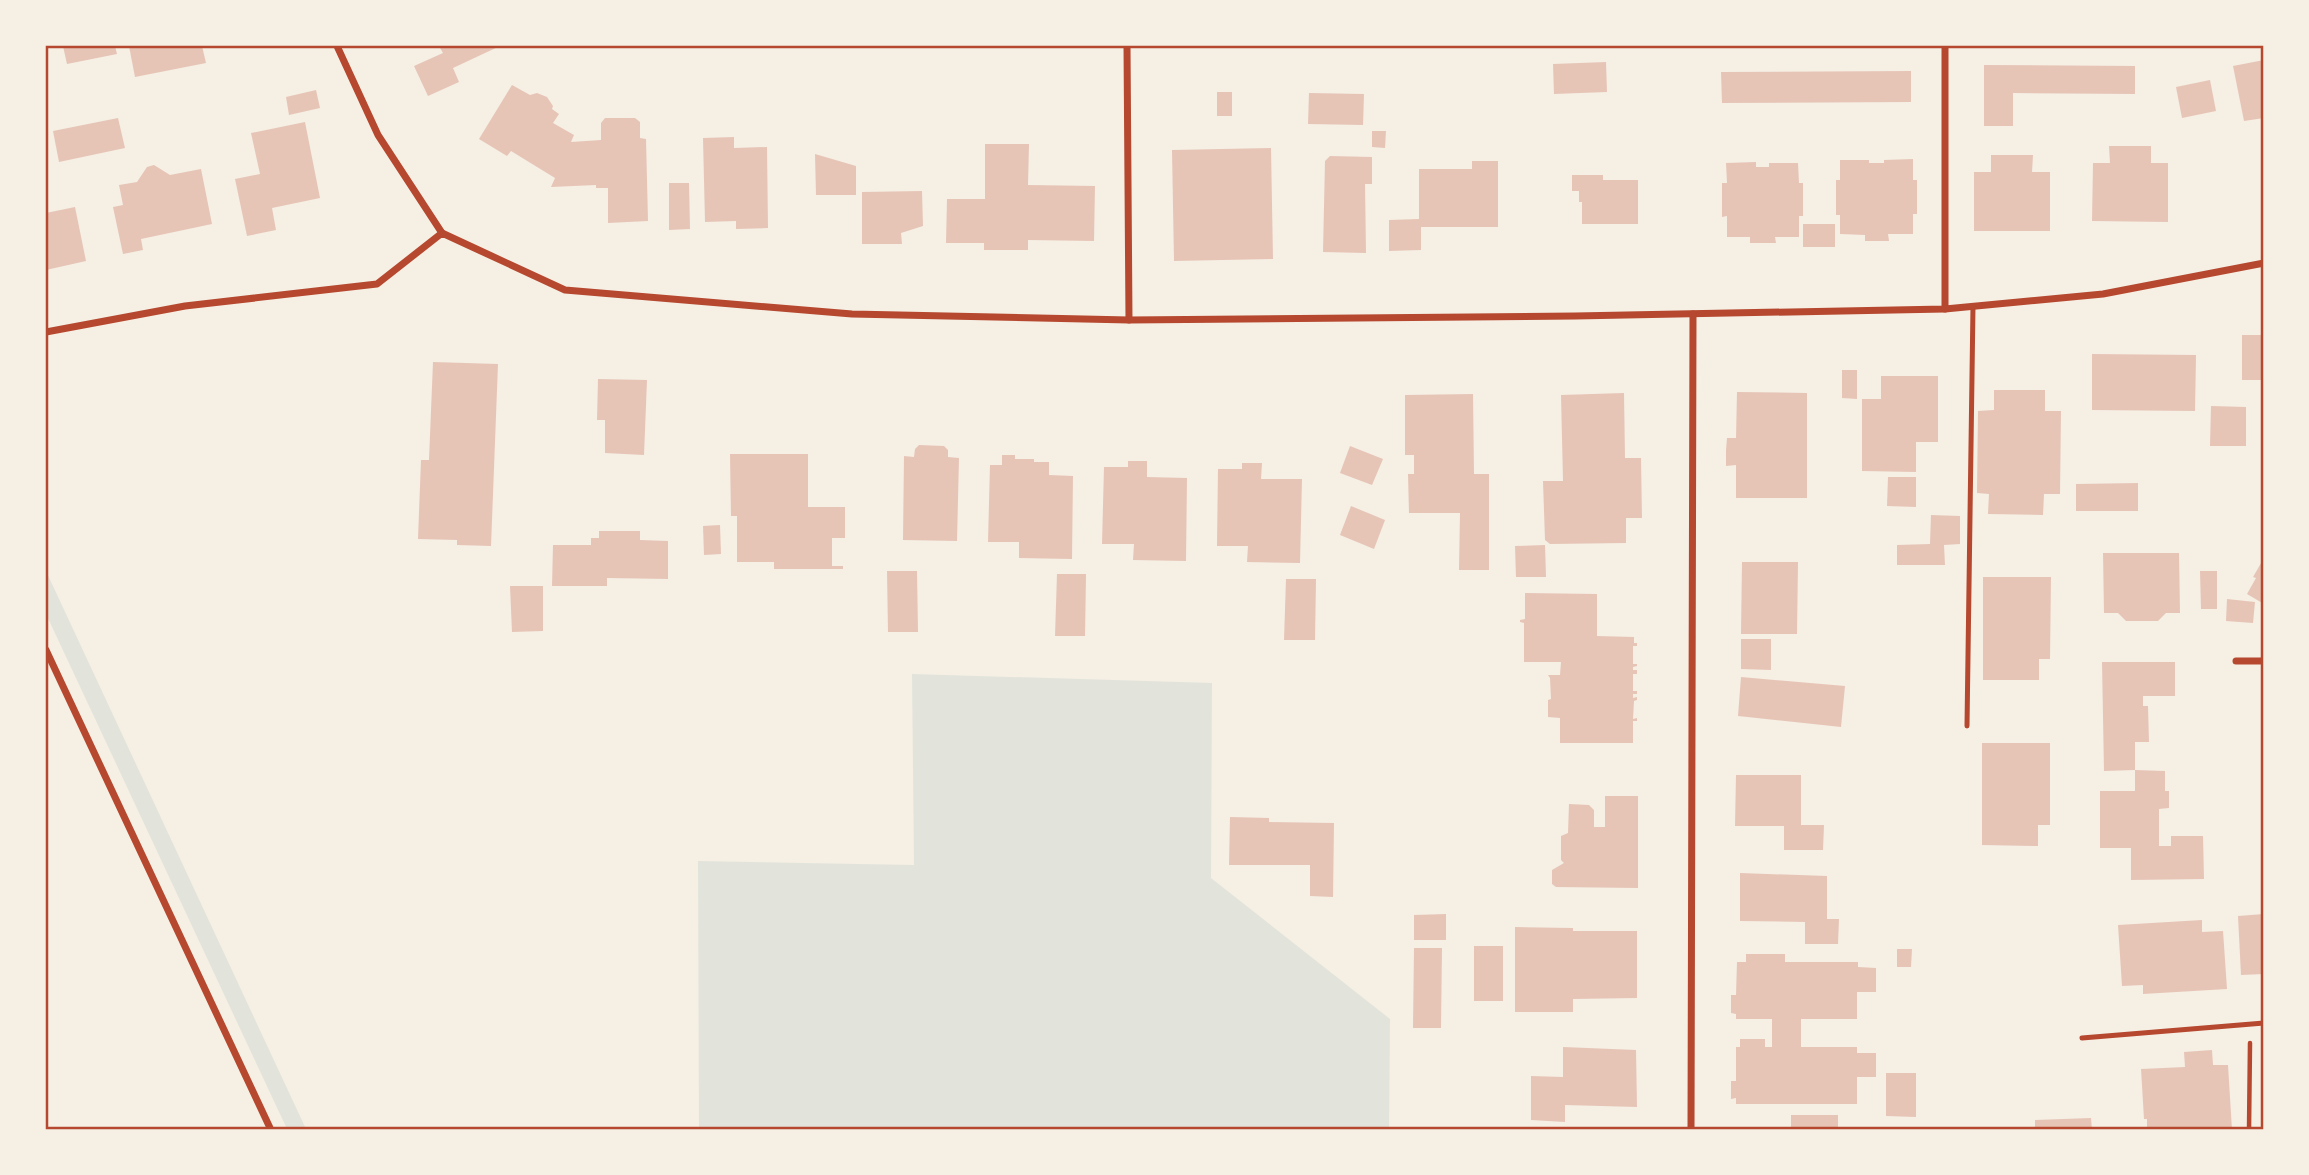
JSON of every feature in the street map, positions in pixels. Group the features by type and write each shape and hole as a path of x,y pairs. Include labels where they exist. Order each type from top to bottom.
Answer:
{"street":[{"path":"337,46 378,135 442,233 565,290 852,314 1129,320 1693,314 1945,309 2103,294 2263,263"},
{"path":"1127,46 1129,320"},
{"path":"1945,46 1945,309"},
{"path":"46,332 185,306 377,284 442,233"},
{"path":"1691,1129 1693,314"},
{"path":"46,650 271,1129"},
{"path":"2236,661 2263,661"}],"lane":[{"path":"1967,726 1973,306"},
{"path":"2082,1038 2263,1023"}],"path":[{"path":"2249,1129 2251,1023"}],"shaded area":[{"path":"46,571 306,1129 287,1129 46,614"},
{"path":"912,674 1212,683 1211,878 1390,1019 1389,1129 699,1129 698,861 914,865"}],"building":[{"path":"63,46 115,46 117,54 67,64"},
{"path":"129,46 202,46 206,63 135,77"},
{"path":"439,46 500,46 453,68 459,82 428,96 414,66 443,53"},
{"path":"2264,60 2264,118 2244,121 2233,66"},
{"path":"1606,62 1607,92 1554,94 1553,64"},
{"path":"1984,65 2135,66 2135,94 2013,93 2013,126 1984,126"},
{"path":"1911,71 1911,102 1722,103 1721,72"},
{"path":"2210,80 2216,111 2182,118 2176,87"},
{"path":"512,85 530,95 537,93 547,97 552,109 559,114 553,123 574,135 571,142 601,140 601,123 605,118 635,118 640,122 640,138 646,139 648,221 608,223 608,188 596,188 596,185 551,187 555,178 511,151 507,156 479,139"},
{"path":"316,90 320,108 289,115 286,97"},
{"path":"1217,92 1232,92 1232,116 1217,116"},
{"path":"1309,93 1364,94 1363,125 1308,124"},
{"path":"118,118 125,148 59,162 53,131"},
{"path":"305,122 320,198 272,208 276,230 247,236 235,179 260,174 251,133"},
{"path":"1372,131 1386,131 1385,148 1372,147"},
{"path":"734,137 734,148 767,147 768,228 736,229 736,221 705,222 703,138"},
{"path":"985,144 1029,144 1028,185 1095,186 1094,241 1028,240 1028,250 984,250 984,243 946,243 947,199 985,199"},
{"path":"2109,146 2151,146 2151,163 2168,163 2168,222 2092,221 2093,163 2110,163"},
{"path":"1271,148 1273,259 1174,261 1172,150"},
{"path":"815,154 856,166 856,195 816,195"},
{"path":"1991,155 2033,155 2032,172 2050,172 2050,231 1974,231 1974,172 1991,172"},
{"path":"1330,156 1372,157 1372,184 1365,184 1366,253 1323,252 1325,161"},
{"path":"1913,159 1913,180 1917,180 1917,214 1913,214 1913,234 1888,234 1889,241 1865,241 1865,235 1840,234 1840,215 1836,215 1836,180 1840,180 1840,160 1884,163 1884,160"},
{"path":"1472,161 1498,161 1498,227 1421,227 1421,250 1389,251 1389,220 1419,219 1419,169 1472,169"},
{"path":"1756,162 1756,167 1769,167 1769,163 1798,163 1799,183 1803,183 1803,216 1799,216 1799,237 1775,237 1776,243 1750,243 1750,237 1727,237 1727,216 1722,217 1722,183 1727,183 1726,163"},
{"path":"154,165 170,175 201,169 212,224 141,239 143,250 123,254 113,207 123,205 119,185 137,182 147,167"},
{"path":"1572,175 1603,175 1603,180 1638,180 1638,224 1582,224 1582,202 1579,202 1579,191 1572,191"},
{"path":"669,183 689,183 690,229 669,230"},
{"path":"922,191 923,226 901,233 902,244 862,244 862,192"},
{"path":"75,207 86,261 46,270 46,213"},
{"path":"1803,224 1835,224 1835,247 1803,247"},
{"path":"2242,335 2264,335 2264,380 2242,380"},
{"path":"2092,354 2196,355 2195,411 2092,410"},
{"path":"433,362 498,364 491,546 457,545 457,540 418,539 421,460 429,460"},
{"path":"1842,370 1857,370 1857,399 1842,398"},
{"path":"1881,376 1938,376 1938,442 1916,442 1916,472 1862,471 1862,399 1881,399"},
{"path":"598,379 647,380 644,455 605,453 605,420 597,420"},
{"path":"1994,390 2045,390 2045,411 2061,411 2060,494 2044,494 2043,515 1988,514 1989,494 1977,493 1978,411 1994,410"},
{"path":"1737,392 1807,393 1807,498 1736,498 1736,465 1726,466 1726,450 1727,438 1736,438"},
{"path":"1624,393 1625,458 1641,458 1642,518 1626,518 1626,543 1550,544 1545,540 1543,481 1563,481 1561,395"},
{"path":"1473,394 1474,474 1489,474 1489,570 1459,570 1460,513 1409,513 1408,474 1414,474 1414,455 1405,455 1405,395"},
{"path":"2211,406 2246,407 2246,446 2210,446"},
{"path":"919,445 944,446 948,450 948,457 959,458 957,541 903,540 904,456 914,457 915,449"},
{"path":"1350,446 1383,459 1372,485 1340,473"},
{"path":"730,454 808,454 808,507 845,507 845,538 832,538 832,566 843,566 843,569 774,569 774,562 737,562 737,516 731,516"},
{"path":"1002,455 1015,455 1015,459 1034,459 1034,462 1049,462 1049,475 1073,476 1072,559 1019,558 1019,542 988,542 990,465 1002,465"},
{"path":"1128,461 1147,461 1147,477 1187,478 1186,561 1133,560 1134,544 1102,544 1104,467 1128,467"},
{"path":"1242,463 1262,463 1261,479 1302,479 1300,563 1247,562 1248,546 1217,546 1218,469 1242,469"},
{"path":"1888,477 1916,477 1916,507 1887,506"},
{"path":"2138,483 2138,511 2076,511 2076,484"},
{"path":"1351,506 1385,520 1374,549 1340,535"},
{"path":"1931,515 1960,516 1960,544 1944,545 1945,565 1897,565 1897,545 1930,544"},
{"path":"720,525 721,554 704,555 703,526"},
{"path":"599,531 640,531 640,540 668,541 668,579 607,578 607,586 552,586 553,545 591,545 591,538 599,538"},
{"path":"1545,545 1546,577 1516,577 1515,546"},
{"path":"2103,553 2179,553 2180,613 2166,613 2158,621 2126,621 2118,613 2104,613"},
{"path":"2264,558 2264,604 2247,594"},
{"path":"1742,562 1798,562 1797,634 1741,634"},
{"path":"887,571 917,571 918,632 888,632"},
{"path":"2200,571 2217,571 2217,609 2201,609"},
{"path":"1057,574 1086,574 1085,636 1055,636"},
{"path":"1983,577 2051,577 2050,659 2039,659 2039,680 1983,680"},
{"path":"1286,579 1316,579 1315,640 1284,640"},
{"path":"510,586 543,586 543,631 512,632"},
{"path":"1525,593 1597,594 1597,636 1634,637 1637,646 1633,646 1633,664 1637,666 1633,667 1633,670 1637,670 1637,674 1633,674 1633,691 1637,691 1637,694 1633,694 1633,698 1637,697 1637,700 1634,701 1633,719 1637,718 1637,721 1633,721 1633,743 1560,743 1560,718 1548,717 1548,700 1551,699 1548,675 1560,675 1561,662 1524,662 1524,623 1520,620 1525,619"},
{"path":"2227,599 2255,602 2253,623 2226,621"},
{"path":"1741,639 1771,639 1771,670 1741,669"},
{"path":"2102,662 2175,662 2175,696 2143,696 2143,706 2148,706 2149,742 2135,742 2135,770 2104,771"},
{"path":"1741,677 1845,686 1841,727 1738,716"},
{"path":"1982,743 2050,743 2050,825 2038,825 2038,846 1982,845"},
{"path":"2135,770 2165,771 2165,791 2169,791 2169,808 2159,809 2159,846 2171,846 2171,836 2203,836 2204,879 2131,880 2131,848 2100,848 2100,791 2135,791"},
{"path":"1736,775 1801,775 1801,825 1824,825 1823,850 1784,850 1784,826 1735,826"},
{"path":"1605,796 1638,796 1638,888 1556,887 1552,884 1552,870 1564,863 1561,860 1561,836 1568,833 1569,804 1589,805 1594,810 1594,827 1605,827"},
{"path":"1230,817 1269,818 1269,822 1334,823 1333,897 1310,896 1310,865 1229,865"},
{"path":"1740,873 1827,876 1827,919 1839,919 1838,944 1805,944 1805,922 1740,921"},
{"path":"1446,914 1446,940 1414,940 1414,915"},
{"path":"2264,914 2264,974 2241,975 2238,916"},
{"path":"2202,920 2202,932 2223,931 2227,989 2143,994 2143,985 2122,986 2118,925"},
{"path":"1515,927 1637,931 1637,998 1573,999 1573,1012 1515,1012"},
{"path":"1474,946 1503,946 1503,1001 1474,1001"},
{"path":"1414,948 1442,948 1441,1028 1413,1028"},
{"path":"1897,949 1912,949 1911,967 1897,967"},
{"path":"1746,954 1785,954 1785,962 1858,962 1858,967 1876,968 1876,992 1857,992 1857,1019 1801,1019 1801,1047 1857,1047 1857,1053 1876,1053 1876,1077 1857,1077 1857,1104 1736,1104 1736,1098 1731,1099 1731,1081 1736,1081 1736,1047 1740,1047 1740,1039 1765,1039 1765,1047 1772,1047 1772,1019 1736,1019 1736,1014 1731,1013 1731,995 1736,995 1737,962 1746,962"},
{"path":"1563,1047 1636,1050 1637,1107 1565,1105 1565,1122 1531,1120 1531,1076 1563,1077"},
{"path":"2212,1050 2213,1065 2228,1065 2232,1130 2147,1130 2141,1069 2185,1067 2184,1052"},
{"path":"1886,1073 1916,1073 1916,1117 1886,1116"},
{"path":"1791,1115 1838,1115 1838,1130 1791,1130"},
{"path":"2091,1118 2092,1130 2035,1130 2035,1120"}]}
